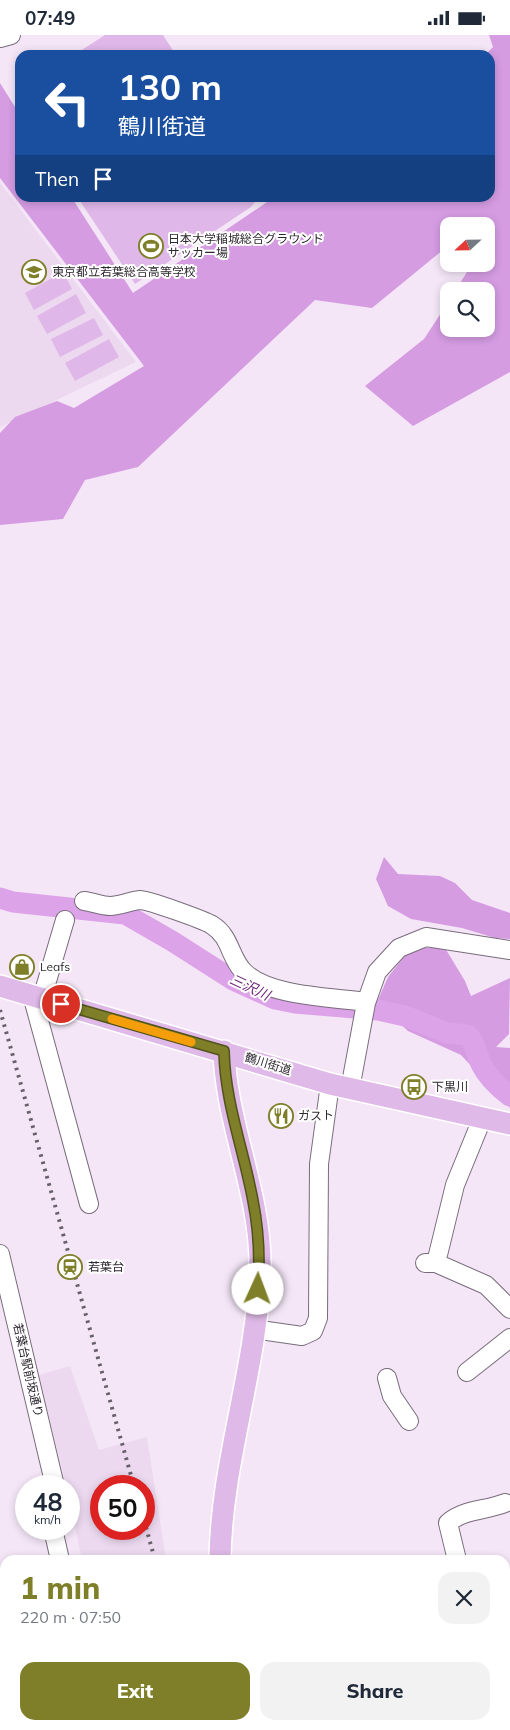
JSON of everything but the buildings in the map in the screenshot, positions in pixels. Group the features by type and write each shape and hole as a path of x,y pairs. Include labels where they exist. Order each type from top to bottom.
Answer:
{"main road":[{"name":"鶴川街道","path":"0,986 340,1086 510,1124"},
{"path":"220,1555 226,1493 258,1289 259,1239 253,1201 227,1091 224,1051"}],"street":[{"path":"0,38 11,35"},
{"path":"84,901 111,906 141,900 155,903 212,925 226,937 238,966 248,976 264,984 280,990 365,1008"},
{"path":"66,920 37,997 89,1204"},
{"path":"253,1329 302,1336 313,1331 318,1318 319,1163 340,1086 377,972 399,947 426,937 510,950"},
{"path":"482,1119 455,1185 431,1263 486,1285 510,1309"},
{"name":"若葉台駅前坂通り","path":"0,1254 52,1475"},
{"name":"若葉台駅前坂通り","path":"0,1302 40,1475"},
{"path":"467,1372 510,1338"},
{"path":"387,1378 392,1396 409,1421"},
{"path":"456,1555 448,1523 458,1515 505,1503"},
{"path":"55,1540 59,1555"},
{"path":"67,1540 71,1555"}],"shaded area":[{"path":"105,35 163,35 173,50 82,50"},
{"path":"489,35 510,35 510,372 413,426 365,386 424,339 440,315 440,337 495,337 495,282 461,282 466,273 495,273 495,217 440,217 440,252 372,308 315,300 138,467 85,480 63,519 0,525 0,433 15,417 57,401 74,408 144,366 18,202 75,202 133,293 267,202 495,202 495,50 490,50 493,47"},
{"path":"0,83 15,107 15,198 0,178"},
{"name":"東京都立若葉総合高等学校","path":"0,183 136,362 0,427"},
{"name":"日本大学稲城総合グラウンド サッカー場","path":"81,202 255,202 251,207 135,284"},
{"path":"63,272 72,289 34,310 25,293"},
{"path":"76,294 86,313 47,334 37,316"},
{"path":"94,318 103,335 60,357 51,339"},
{"path":"109,339 119,357 75,381 65,363"},
{"path":"384,857 398,874 440,876 455,883 472,900 510,913 510,939 495,938 462,928 411,919 388,906 376,879"},
{"path":"411,948 445,948 465,981 471,996 510,978 509,1034 496,1047 510,1048 510,1108 461,1055 408,1031 377,1002 388,977"},
{"path":"70,1366 99,1450 147,1437 153,1475 90,1475 90,1540 155,1540 155,1489 165,1555 81,1555 78,1540 80,1540 80,1475 63,1475 39,1375"}],"waterway":[{"name":"三沢川","path":"0,898 13,902 125,914 233,980 275,999 295,1003 378,1010 405,1016 447,1033 468,1035 487,1074 497,1086 510,1096"}],"railway":[{"path":"0,1010 131,1475"},
{"path":"150,1540 154,1555"}],"slow traffic":[{"path":"112,1019 191,1042"}],"place":[{"name":"日本大学稲城総合グラウンド サッカー場","path":"151,246"},
{"name":"東京都立若葉総合高等学校","path":"34,272"},
{"name":"Leafs","path":"22,967"},
{"name":"下黒川","path":"414,1087"},
{"name":"ガスト","path":"281,1116"},
{"name":"若葉台","path":"70,1267"}],"route":[{"path":"61,1004 224,1051 227,1091 253,1201 259,1239 260,1266 258,1289"}]}
